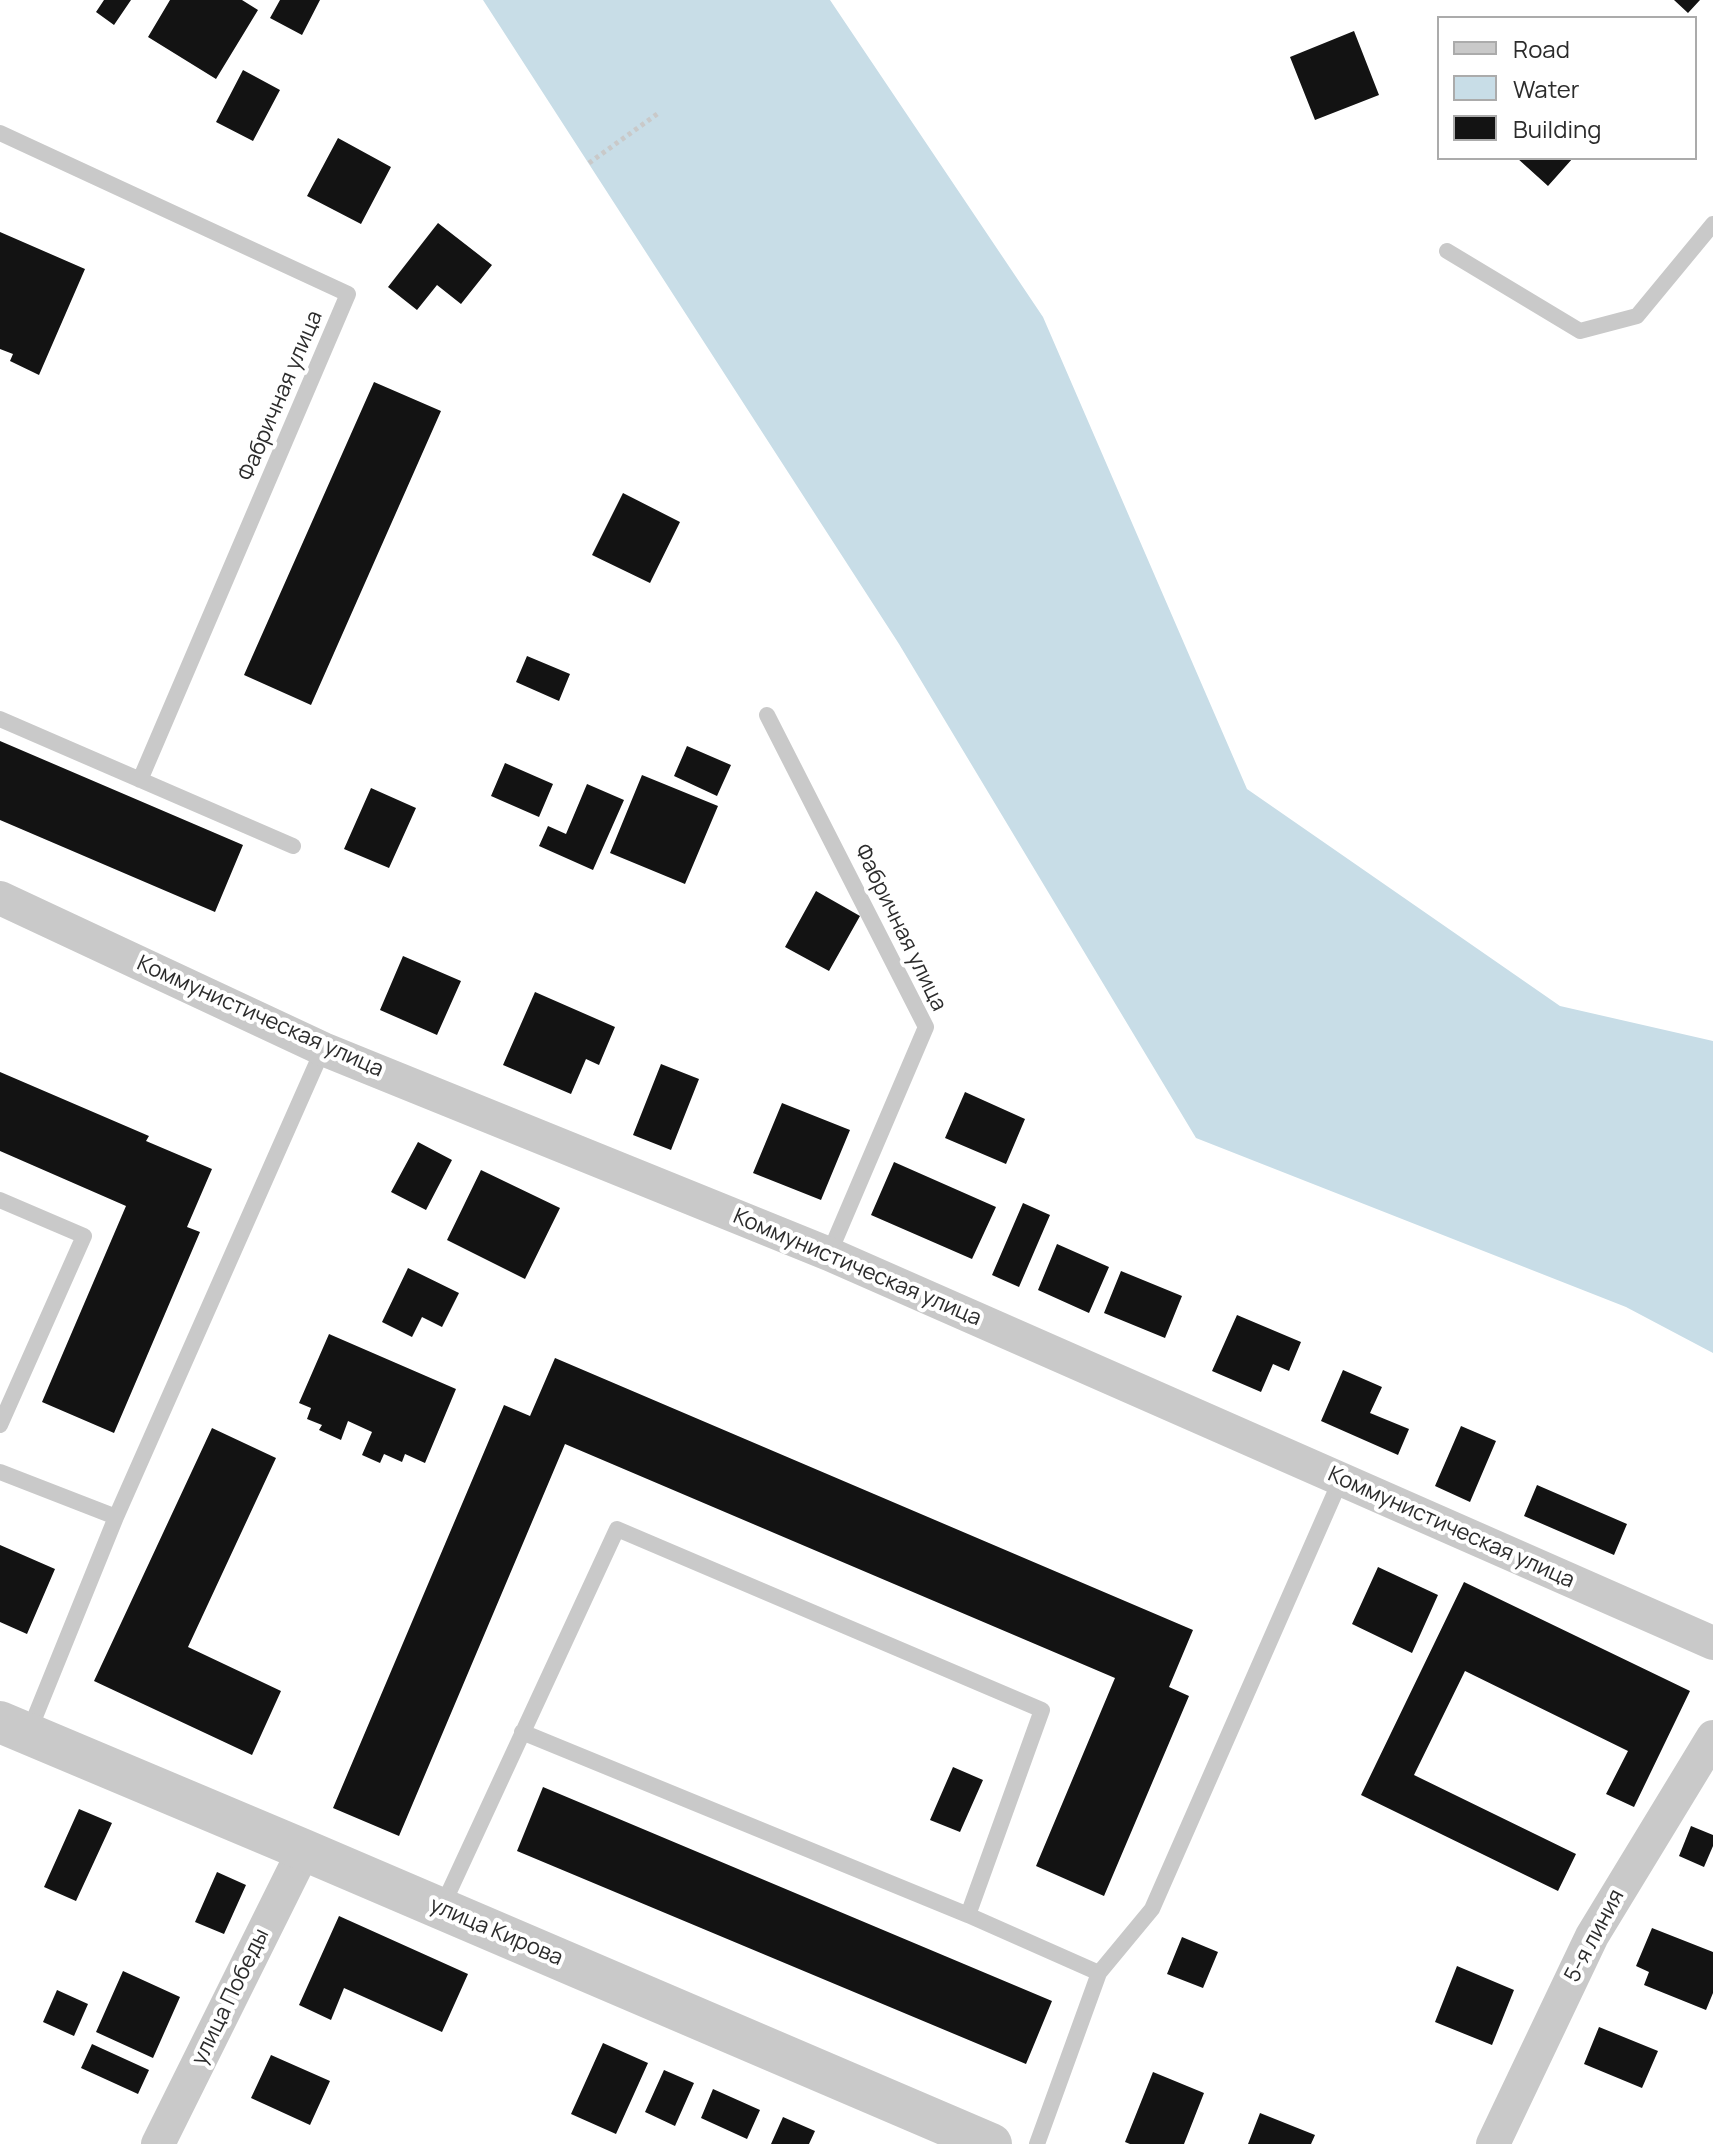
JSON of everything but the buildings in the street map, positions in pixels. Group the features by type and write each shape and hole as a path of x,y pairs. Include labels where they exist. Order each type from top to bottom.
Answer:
{"street":[{"name":"Коммунистическая улица","path":"0,898 323,1049 829,1254 1713,1643"},
{"name":"улица Кирова","path":"14,1728 991,2144"},
{"name":"5-я линия","path":"1493,2144 1592,1936 1713,1737"},
{"name":"улица Победы","path":"158,2144 304,1850"}],"lane":[{"name":"Фабричная улица","path":"0,133 348,294 140,780"},
{"path":"1447,251 1580,331 1637,316 1713,224"},
{"name":"Фабричная улица","path":"767,715 926,1027 829,1254"},
{"path":"0,719 293,846"},
{"path":"14,1728 116,1517 323,1049"},
{"path":"0,1200 84,1236 0,1425"},
{"path":"0,1472 116,1517"},
{"path":"1037,2144 1099,1973 1152,1909 1341,1479"},
{"path":"441,1909 617,1529 1042,1710 968,1915"},
{"path":"522,1732 968,1915 1099,1973"}],"path":[{"path":"589,163 660,112"}],"water":[{"path":"483,0 830,0 1043,317 1247,789 1560,1006 1713,1041 1713,1353 1626,1307 1196,1138 899,644"}]}
